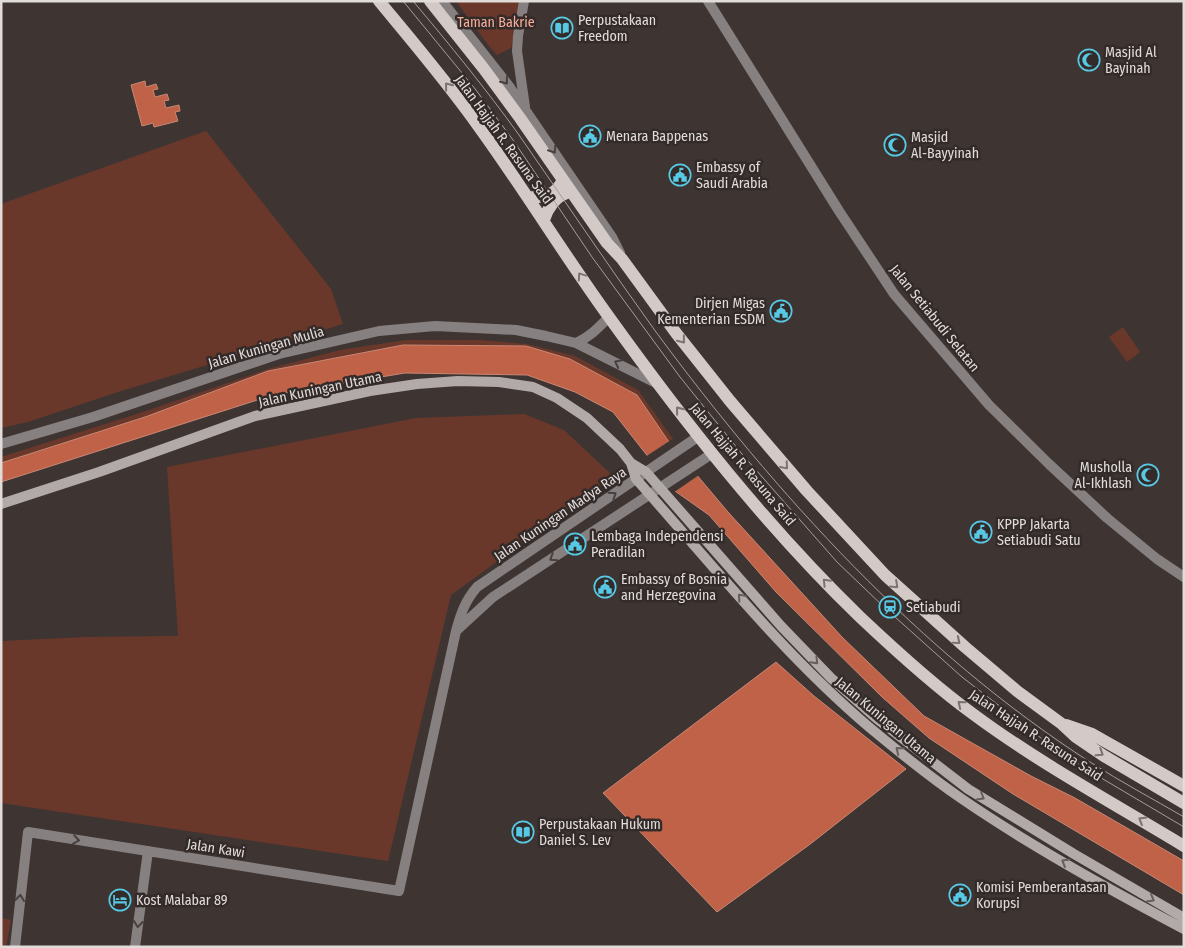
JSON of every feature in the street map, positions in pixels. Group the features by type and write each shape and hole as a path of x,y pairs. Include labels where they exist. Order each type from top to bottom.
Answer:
{"main road":[{"name":"Jalan Hajjah R. Rasuna Said","path":"379,1 463,105 544,220 608,316 659,384 713,453 815,570 860,617 937,685 972,713 1001,733 1184,846"},
{"name":"Jalan Hajjah R. Rasuna Said","path":"430,1 484,70 607,243 622,259 664,317 730,401 865,555 945,631 1076,737 1104,756 1184,803"},
{"path":"528,197 551,195 563,180"},
{"path":"544,220 549,208 558,198 564,193 571,192"},
{"name":"Jalan Kuningan Utama","path":"1,504 99,472 255,416 370,391 416,384 458,381 500,382 532,387 557,398 587,418 620,449 631,463 636,479 773,634 811,673 869,726 950,791 1128,900 1184,929"},
{"name":"Jalan Kuningan Utama","path":"631,463 649,470 782,626 831,678 876,718 956,781 1134,890 1184,918"},
{"name":"Jalan Hajjah R. Rasuna Said","path":"1062,724 1092,734 1184,786"},
{"path":"950,791 956,781"},
{"path":"1128,900 1134,890"}],"street":[{"name":"Jalan Hajjah R. Rasuna Said","path":"442,1 509,86 612,237 622,259"},
{"path":"524,1 517,51 525,110"},
{"name":"Jalan Setiabudi Selatan","path":"708,1 838,211 894,294 989,406 1107,518 1157,559 1184,577"},
{"path":"576,343 586,339 596,331 608,316"},
{"name":"Jalan Kuningan Mulia","path":"1,444 93,417 279,354 379,331 435,326 516,330 576,343 659,384"},
{"name":"Jalan Kuningan Madya Raya","path":"399,891 456,630 463,607 468,598 477,587 699,436"},
{"path":"456,630 493,597 713,453"},
{"name":"Jalan Kawi","path":"15,947 28,832 399,891"},
{"path":"135,947 148,851"}],"green space":[{"name":"Taman Bakrie","path":"456,1 523,1 511,48 497,55"},
{"path":"206,131 331,289 343,324 121,391 28,422 1,428 1,204"},
{"path":"1123,327 1140,352 1127,362 1109,337"},
{"path":"406,340 480,340 527,344 575,356 638,390 673,439 669,442 637,395 403,345 268,371 145,417 1,463 1,457 140,413 268,369 340,350"},
{"path":"524,414 564,430 614,477 451,595 388,861 1,803 1,641 87,637 178,636 167,467 416,418"},
{"path":"1,918 11,920 6,947 1,947"}],"shaded area":[{"path":"145,81 146,87 156,84 158,89 153,90 155,97 167,94 169,100 164,101 166,108 179,105 180,111 175,112 178,121 154,127 153,123 142,126 131,85"},
{"path":"403,345 526,346 570,359 637,395 669,442 728,512 842,637 924,716 1031,776 1075,798 1184,861 1184,895 1013,794 929,738 882,697 776,592 709,515 675,491 613,412 575,392 527,375 405,373 273,395 1,482 1,463 145,417 268,371"},
{"path":"776,662 814,696 906,769 809,845 717,912 603,793"}],"pier":[{"path":"671,440 699,475 673,493 645,457"}],"tram line":[{"path":"403,1 476,90 513,140 592,257 680,377 742,454 837,562 962,677 1041,738 1086,769 1184,827"},
{"path":"413,1 468,67 519,135 656,332 750,452 801,510 909,620 967,671 1027,719 1090,762 1184,817"}],"place":[{"name":"Perpustakaan Freedom","path":"562,28"},
{"name":"Masjid Al Bayinah","path":"1089,60"},
{"name":"Menara Bappenas","path":"590,136"},
{"name":"Masjid Al-Bayyinah","path":"895,145"},
{"name":"Embassy of Saudi Arabia","path":"680,175"},
{"name":"Dirjen Migas Kementerian ESDM","path":"781,311"},
{"name":"Musholla Al-Ikhlash","path":"1148,475"},
{"name":"KPPP Jakarta Setiabudi Satu","path":"981,532"},
{"name":"Lembaga Independensi Peradilan","path":"575,544"},
{"name":"Embassy of Bosnia and Herzegovina","path":"605,587"},
{"name":"Setiabudi","path":"890,607"},
{"name":"Perpustakaan Hukum Daniel S. Lev","path":"523,832"},
{"name":"Komisi Pemberantasan Korupsi","path":"960,895"},
{"name":"Kost Malabar 89","path":"120,900"}]}
